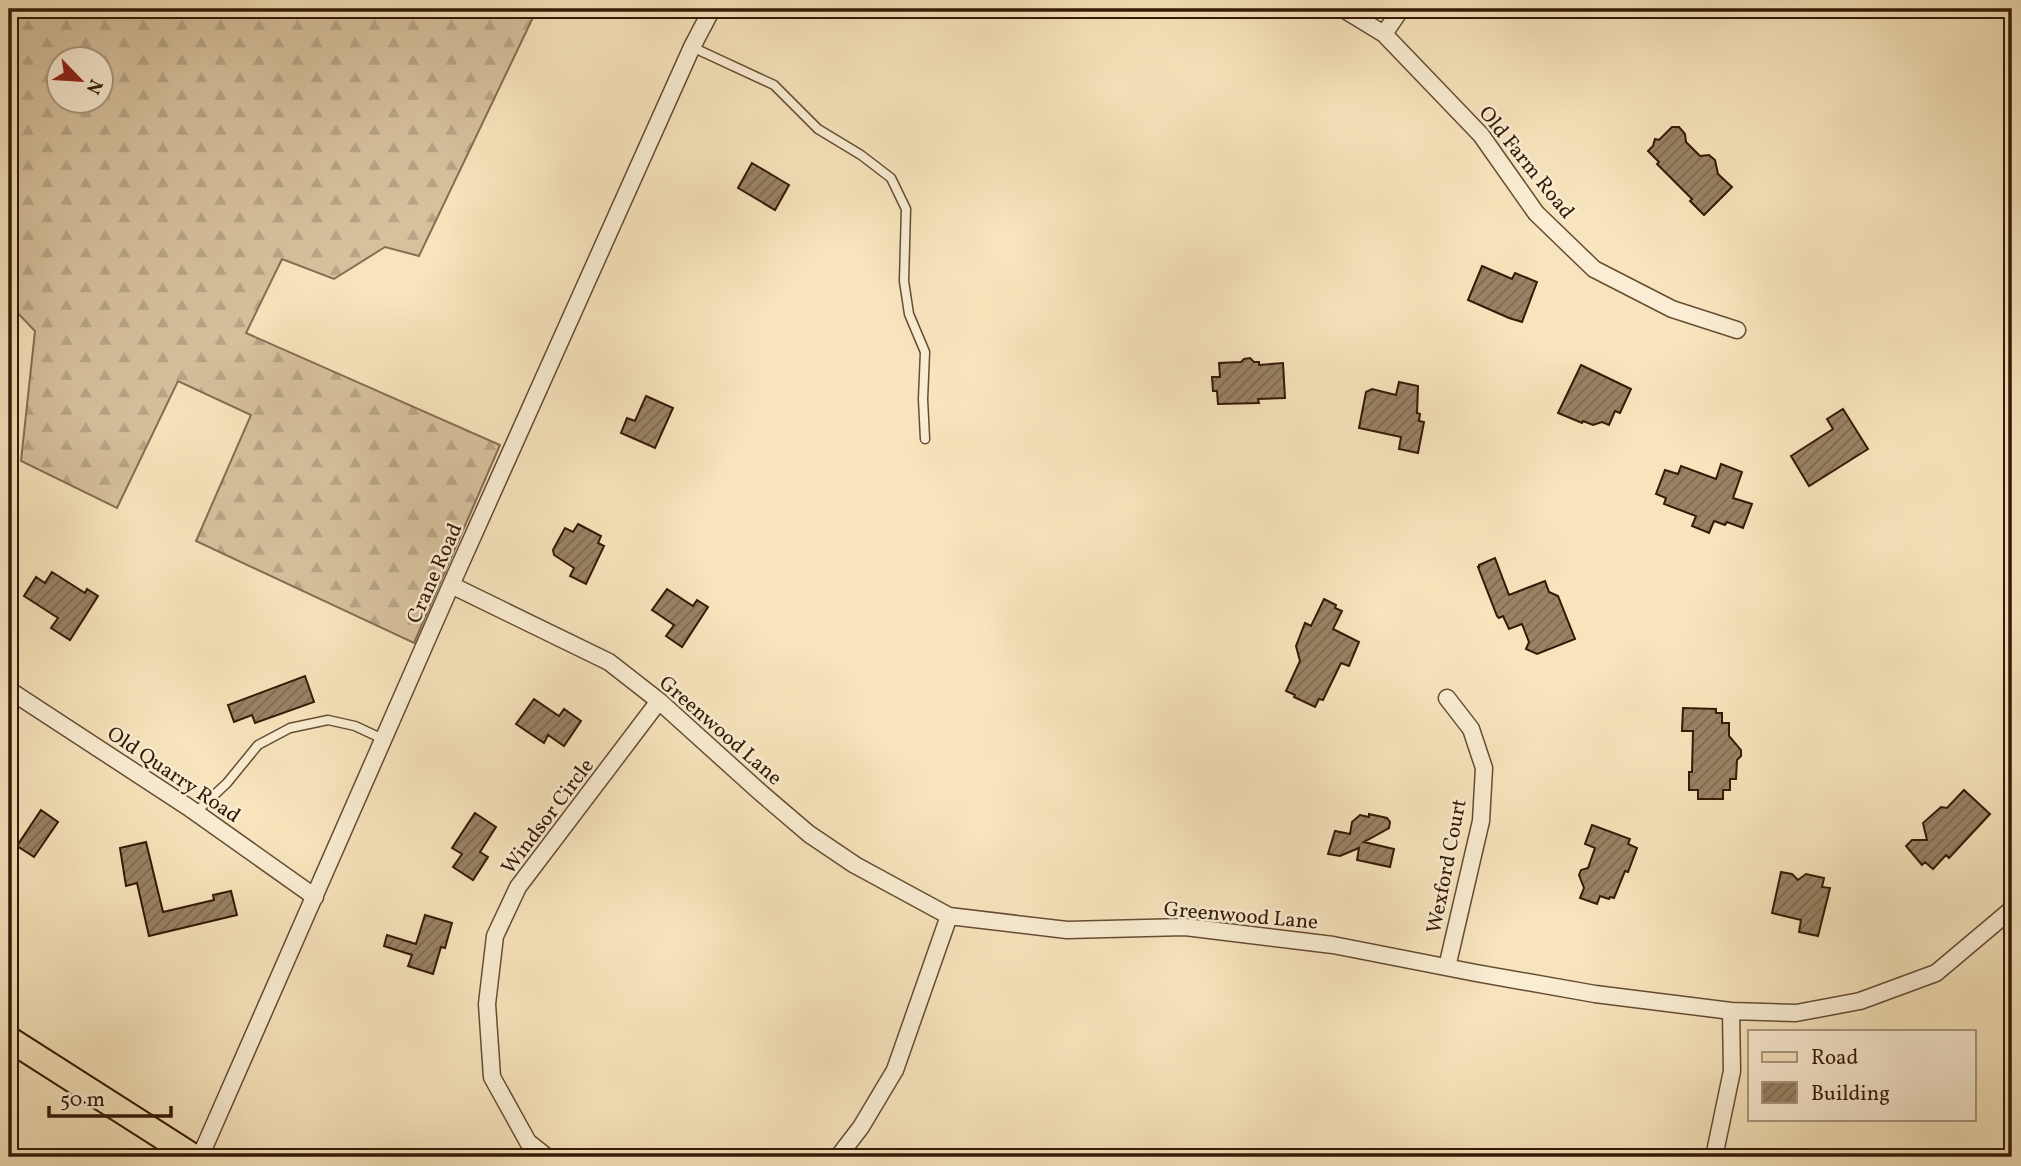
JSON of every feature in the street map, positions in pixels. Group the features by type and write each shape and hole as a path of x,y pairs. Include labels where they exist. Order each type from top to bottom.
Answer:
{"main road":[{"path":"9,1039 194,1157"}],"street":[{"name":"Crane Road","path":"200,1157 451,585 692,47 712,9"},
{"name":"Old Farm Road","path":"1343,9 1384,34 1481,135 1536,213 1594,269 1672,309 1737,330"},
{"path":"1384,34 1401,9"},
{"name":"Greenwood Lane","path":"451,585 609,663 659,701 809,834 855,865 949,916 1067,930 1185,927 1333,945 1595,994 1731,1010 1796,1013 1860,1001 1936,973 2012,909"},
{"name":"Old Quarry Road","path":"9,690 196,812 314,897"},
{"name":"Wexford Court","path":"1447,698 1471,729 1484,768 1481,821 1447,967"},
{"name":"Windsor Circle","path":"547,1157 528,1142 492,1077 487,1004 495,936 518,887 659,701"},
{"path":"838,1157 861,1127 895,1070 949,916"},
{"path":"1714,1157 1732,1071 1731,1010"}],"lane":[{"path":"692,47 774,85 818,129 891,177 906,209 904,281 909,314 925,352 925,439"},
{"path":"196,812 227,783 258,745 290,728 328,720 355,726 383,739"}],"green space":[{"path":"9,9 537,9 419,256 385,247 334,279 282,259 246,333 500,445 414,643 196,541 251,415 178,381 117,508 21,461 35,331 9,307"}],"building":[{"path":"1672,127 1679,127 1685,134 1686,142 1700,156 1709,155 1715,160 1718,174 1732,187 1704,215 1648,151 1655,139 1659,140"},
{"path":"752,163 789,185 775,210 738,188"},
{"path":"1482,266 1512,279 1515,273 1537,282 1522,322 1468,300"},
{"path":"1250,358 1259,362 1259,365 1283,363 1285,398 1258,399 1259,403 1218,404 1212,377 1220,377 1219,363 1241,362"},
{"path":"1581,365 1631,389 1620,413 1615,411 1609,425 1602,422 1593,425 1583,421 1582,423 1558,413"},
{"path":"1399,382 1418,386 1417,413 1420,414 1419,421 1424,422 1418,453 1399,449 1401,437 1359,428 1366,392 1372,389 1396,395"},
{"path":"646,396 673,408 655,448 621,433 627,418 635,421"},
{"path":"1843,409 1868,449 1809,486 1791,456 1833,429 1827,419"},
{"path":"1721,464 1742,472 1733,498 1752,504 1743,528 1714,521 1709,533 1692,526 1696,516 1664,504 1666,498 1656,494 1665,470 1678,474 1681,466 1716,479"},
{"path":"578,524 601,536 598,543 604,546 586,584 570,576 574,568 554,555 553,550 565,528 573,532"},
{"path":"1495,558 1509,595 1545,581 1549,592 1558,596 1575,639 1537,654 1526,649 1529,642 1522,624 1509,629 1503,616 1497,616 1478,567"},
{"path":"52,572 85,593 87,589 98,596 70,640 51,628 58,618 24,596 36,577 45,583"},
{"path":"667,589 693,606 697,600 708,607 682,647 666,636 674,625 652,610"},
{"path":"1324,599 1342,611 1333,629 1359,642 1349,666 1341,663 1323,700 1319,699 1315,707 1286,691 1300,661 1296,646 1305,623 1311,626"},
{"path":"305,676 314,702 255,723 252,715 234,722 228,705"},
{"path":"534,699 559,716 564,709 581,721 564,746 548,735 544,743 516,724"},
{"path":"1683,708 1716,709 1716,713 1722,713 1722,723 1729,723 1729,736 1741,750 1741,756 1737,760 1736,779 1730,779 1730,790 1723,790 1723,799 1698,799 1698,790 1689,790 1693,731 1682,731"},
{"path":"1964,790 1990,814 1949,858 1946,855 1933,869 1925,862 1922,865 1906,846 1912,840 1927,840 1923,823 1941,807 1947,808"},
{"path":"41,810 58,822 34,857 17,846"},
{"path":"475,813 496,827 480,852 488,857 473,880 453,867 462,854 452,848"},
{"path":"1369,814 1387,818 1390,822 1389,828 1364,842 1394,849 1390,867 1357,860 1359,848 1340,856 1328,854 1335,831 1350,834 1352,822 1360,815 1369,817"},
{"path":"1592,825 1630,839 1628,844 1637,848 1614,898 1600,896 1597,904 1580,898 1584,888 1579,875 1581,870 1588,868 1595,848 1585,844"},
{"path":"146,842 163,912 214,900 213,895 231,891 237,915 149,936 137,883 126,886 120,848"},
{"path":"1781,872 1792,874 1798,880 1806,874 1824,878 1822,887 1830,888 1818,936 1799,932 1801,920 1772,913"},
{"path":"425,915 452,923 445,948 441,947 433,974 408,966 412,955 384,946 387,935 416,944"}]}
